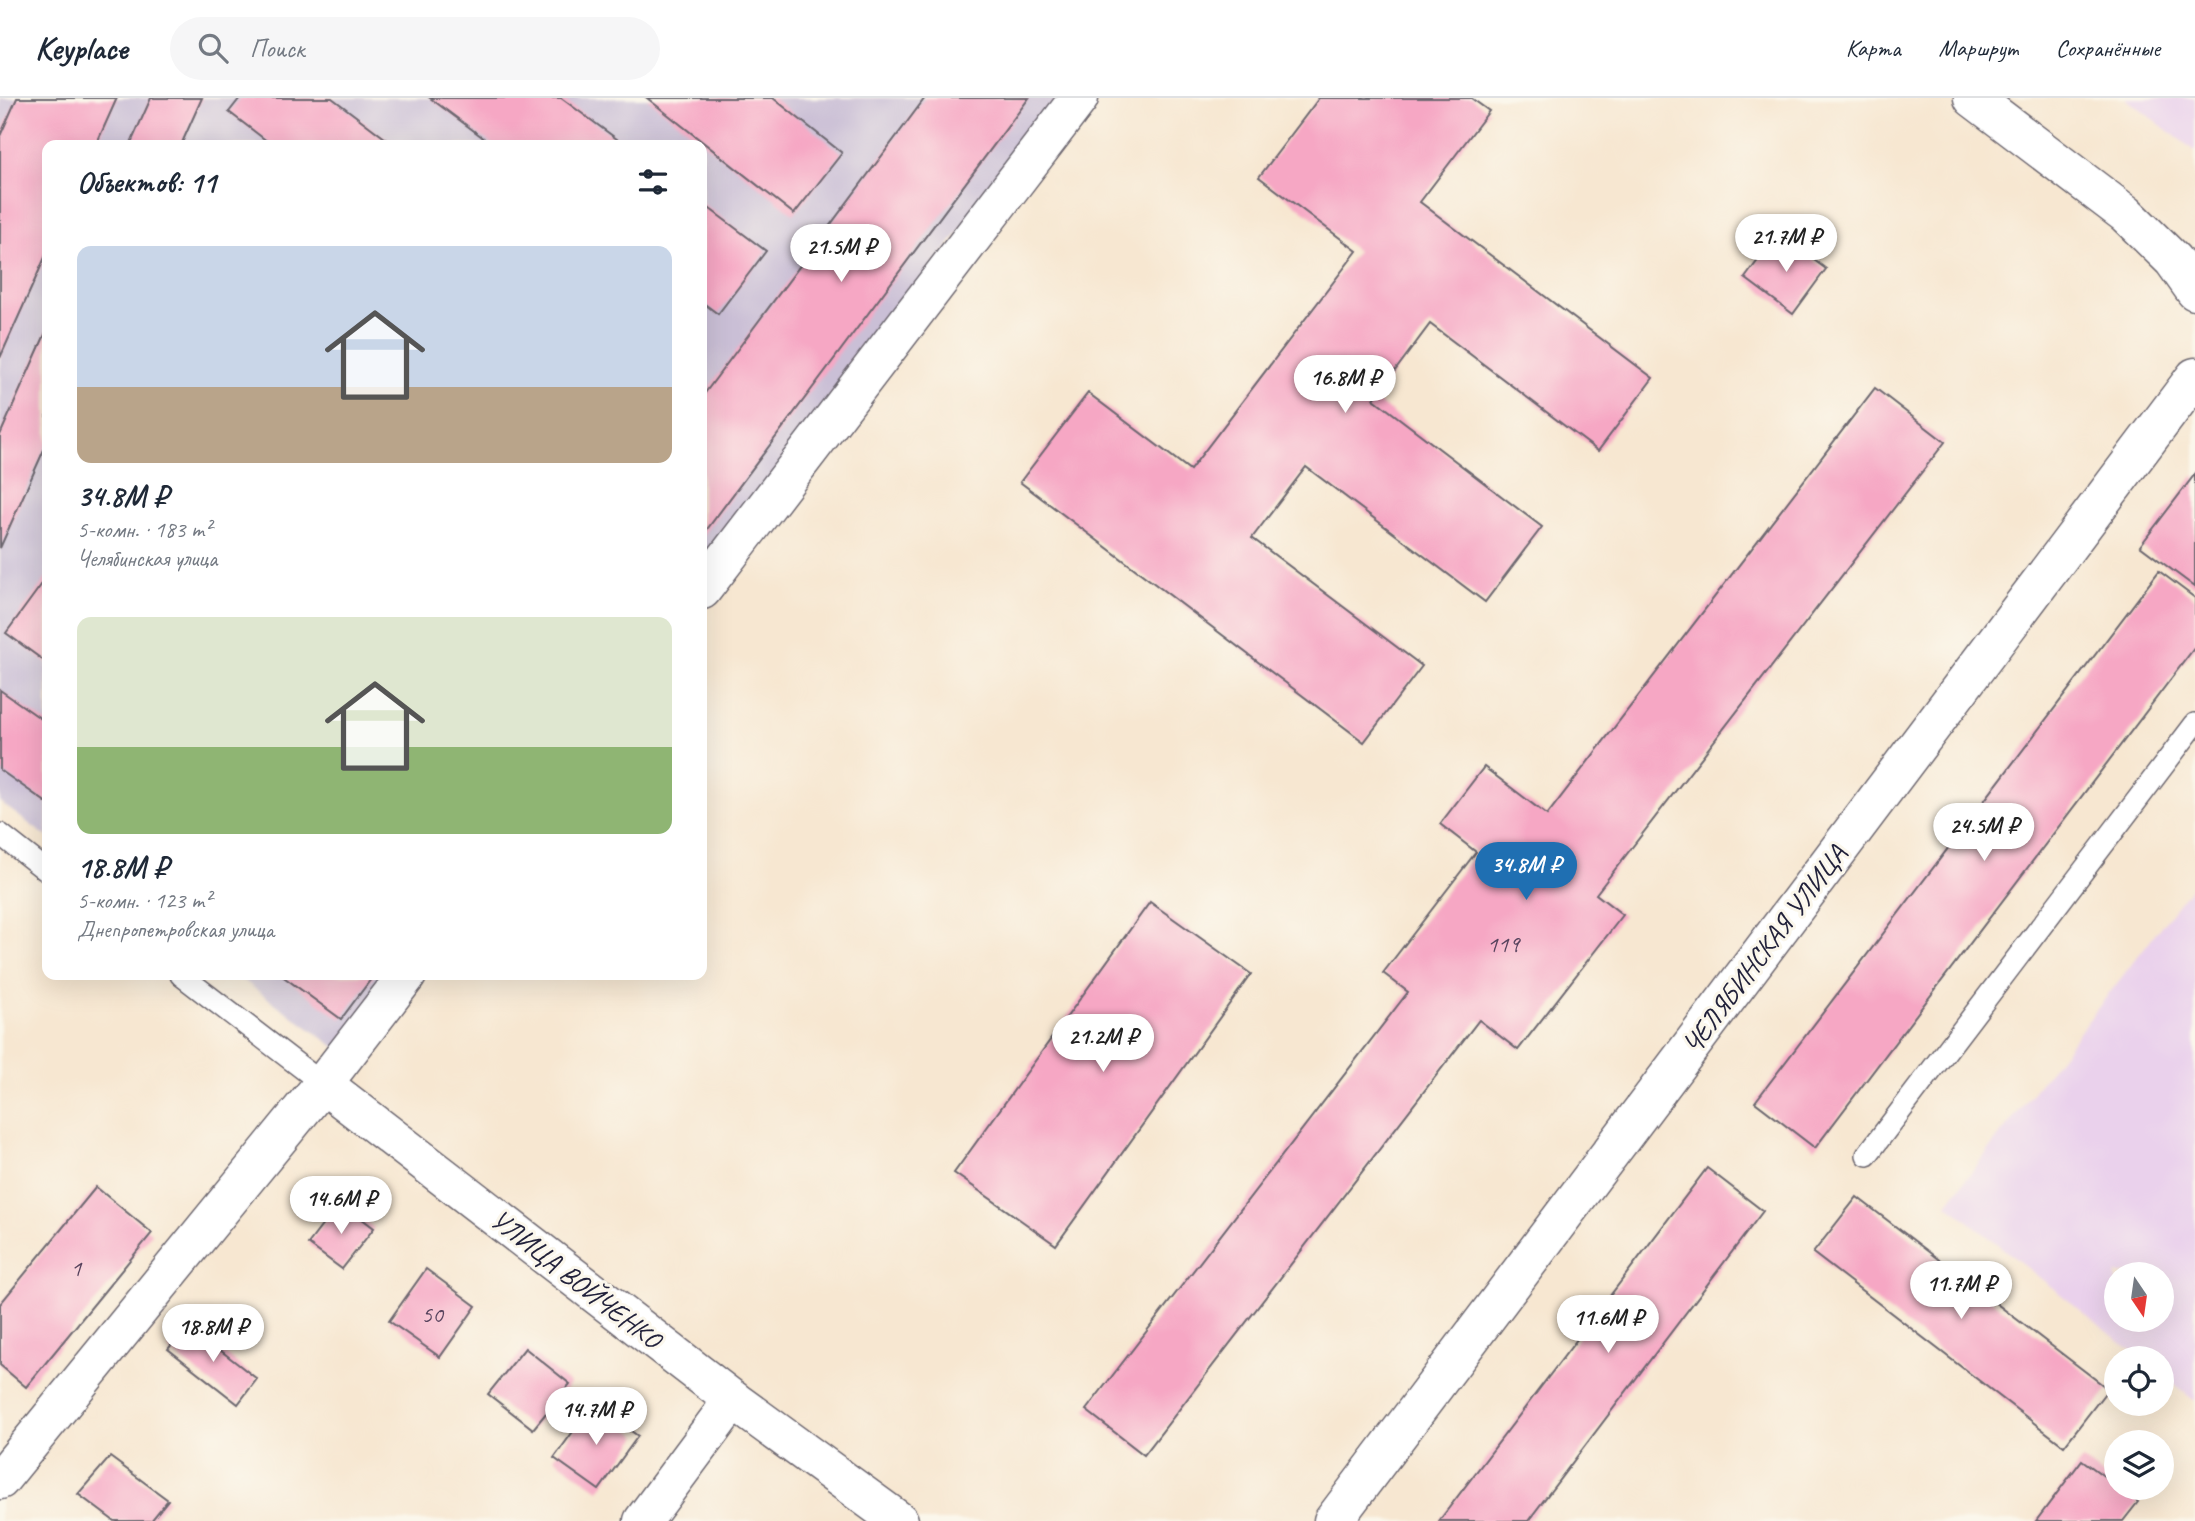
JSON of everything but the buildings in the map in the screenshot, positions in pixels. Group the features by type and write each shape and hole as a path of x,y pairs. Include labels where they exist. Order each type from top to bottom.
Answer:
{"street":[{"path":"707,583 1079,98"},
{"path":"1973,98 2126,214 2173,260 2195,291"},
{"name":"ЧЕЛЯБИНСКАЯ УЛИЦА","path":"1333,1521 2195,377"},
{"path":"0,1480 323,1084 403,980"},
{"name":"УЛИЦА ВОЙЧЕНКО","path":"323,1084 733,1400 899,1521"},
{"path":"643,1521 733,1400"}],"lane":[{"path":"1867,1155 2195,724"},
{"path":"0,834 42,867"},
{"path":"188,980 323,1084"}],"shaded area":[{"path":"0,98 1061,98 707,563 707,140 42,140 42,833 0,802"},
{"path":"2125,98 2195,98 2195,151"},
{"path":"2195,882 2195,1401 2174,1384 2174,1346 2126,1346 2108,1332 2174,1332 2174,1262 2104,1262 2104,1329 1947,1204"},
{"path":"243,980 390,980 338,1049"}]}
